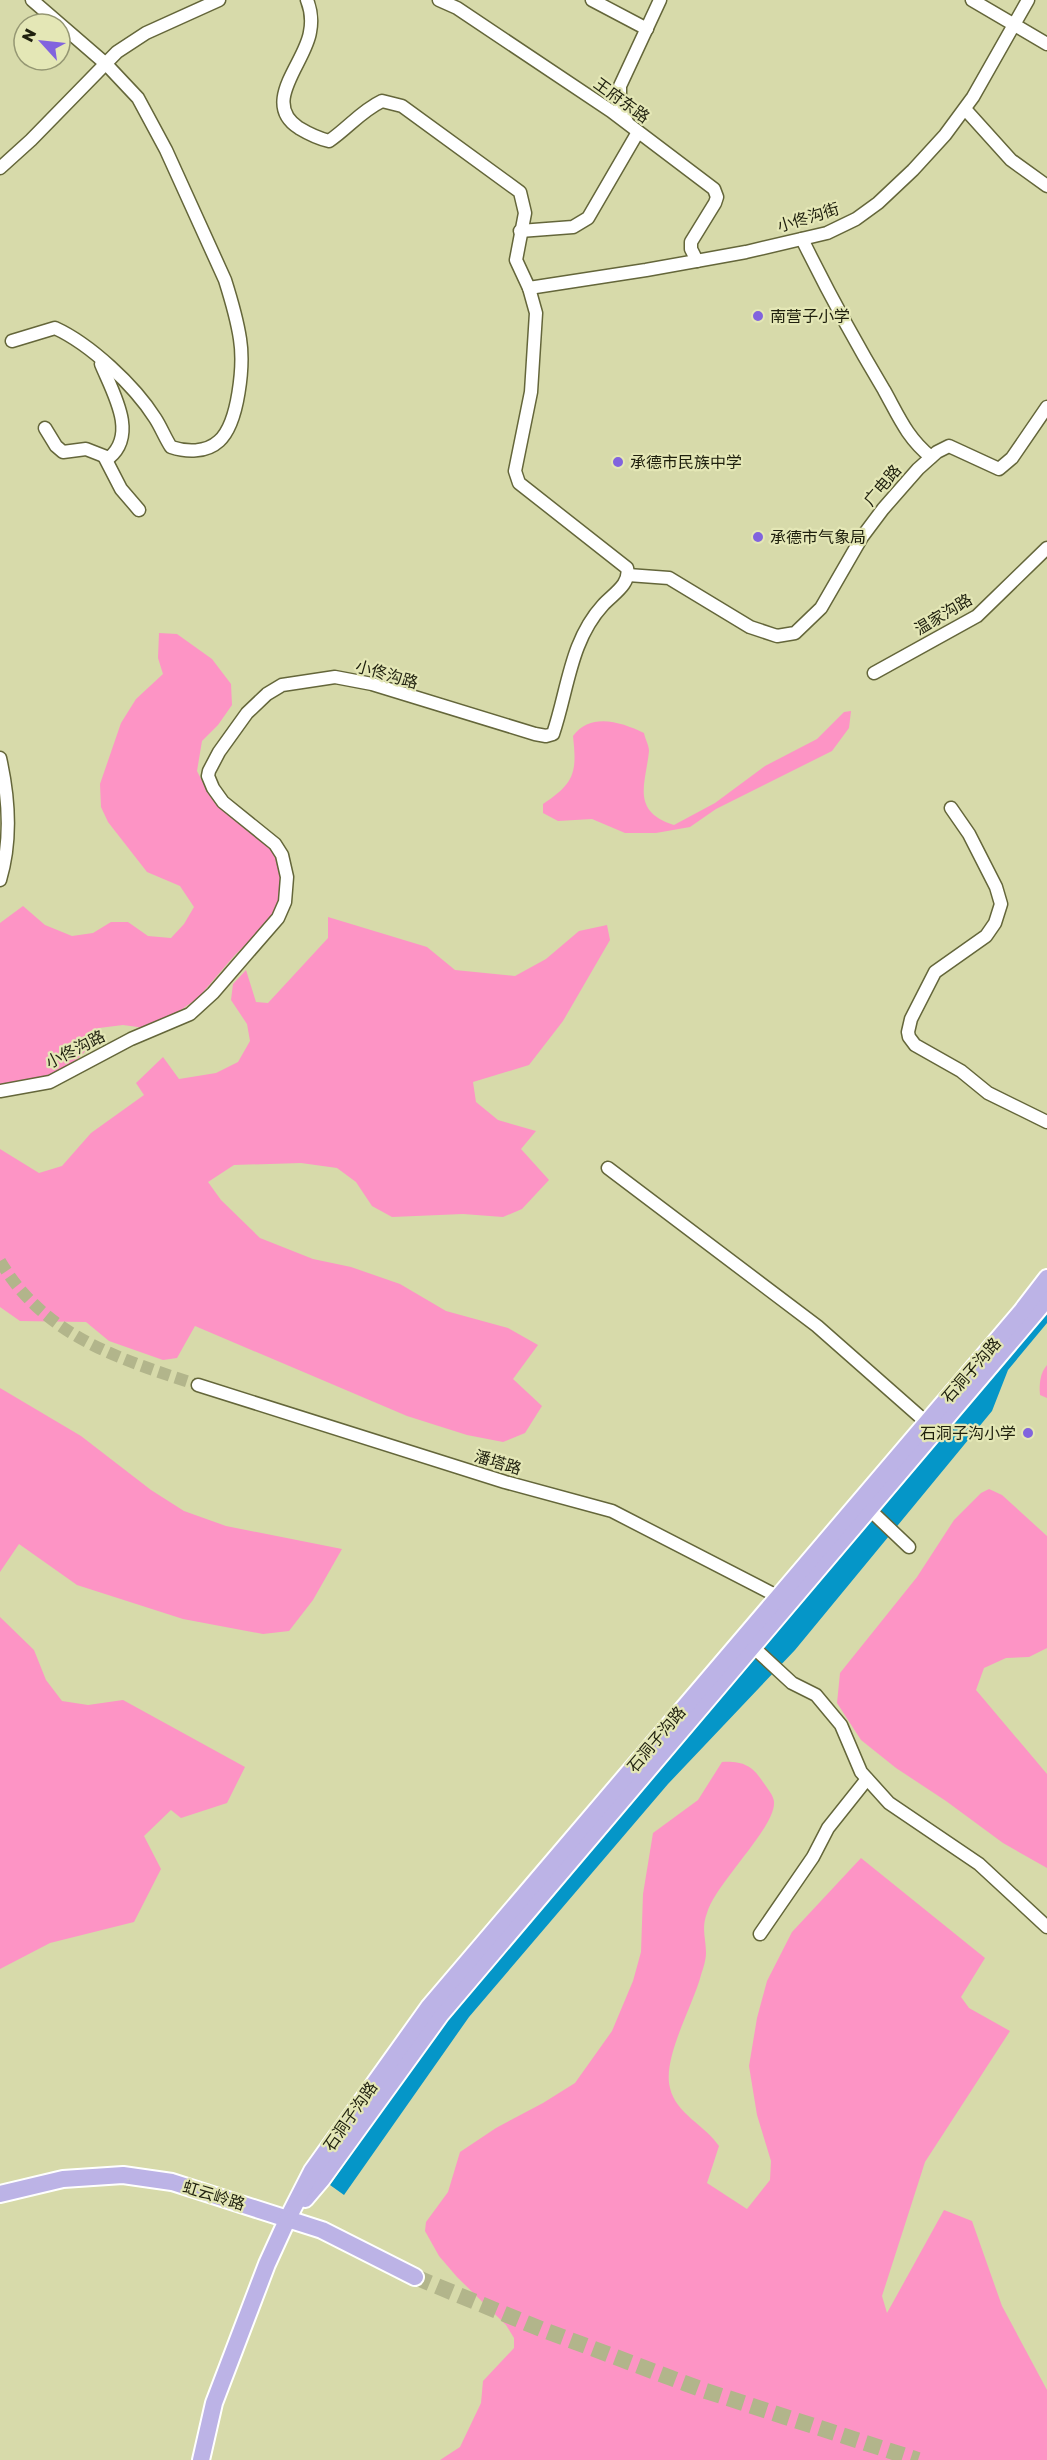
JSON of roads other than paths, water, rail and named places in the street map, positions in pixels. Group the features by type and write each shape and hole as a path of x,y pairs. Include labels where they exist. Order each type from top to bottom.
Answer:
{"main road":[{"name":"石洞子沟路","path":"201,2460 218,2393 267,2264 288,2218 312,2171 429,2007 1021,1312 1047,1278"},
{"name":"石洞子沟路","path":"288,2218 322,2179 441,2014 754,1648 1047,1299"},
{"name":"虹云岭路","path":"0,2194 63,2179 123,2175 172,2182 322,2230 415,2277"}],"street":[{"path":"12,341 54,328 70,335 137,394 156,420 171,447 180,450 203,450 219,442 228,429 237,401 241,364 240,339 225,280 166,150 138,98 106,64 32,0"},
{"path":"0,168 31,141 117,52 146,33 219,0"},
{"path":"307,0 310,8 310,34 285,92 286,116 316,138 329,141 366,109 382,101 402,106 520,192 525,213 516,260 536,313 531,392 515,471 518,480 531,493 627,568 628,575"},
{"name":"王府东路","path":"439,0 458,8 634,129 714,189 717,197 715,203 692,242 691,249 697,261"},
{"path":"592,0 647,29"},
{"path":"520,231 573,227 588,219 634,129 620,108 620,86 660,0"},
{"path":"972,0 1047,44"},
{"name":"小佟沟街","path":"528,288 697,261 802,239 827,232 856,219 878,203 913,170 945,135 964,109 1028,0"},
{"path":"964,109 1011,160 1047,186"},
{"path":"802,239 836,308 902,426 913,442 931,457"},
{"path":"99,359 119,411 124,431 119,450 109,458 105,458"},
{"name":"广电路","path":"628,575 669,578 750,627 777,636 795,633 821,608 871,524 918,468 949,446 999,469 1012,458 1047,407"},
{"path":"45,428 56,446 63,452 86,449 105,458 121,489 139,510"},
{"name":"温家沟路","path":"874,674 977,616 1047,548"},
{"name":"小佟沟路","path":"0,1091 50,1082 132,1039 190,1014 213,993 278,918 285,902 287,877 282,855 275,844 223,802 208,776 208,771 219,752 247,713 267,694 282,685 335,677 372,684 535,734 546,736 553,734 576,649 597,612 624,584 628,575"},
{"path":"0,758 7,790 8,825 5,864 0,880"},
{"path":"951,808 969,834 996,887 1001,904 995,923 986,936 935,972 911,1019 909,1037 915,1045 961,1071 988,1093 1047,1122"},
{"path":"608,1168 817,1326 926,1422"},
{"name":"潘塔路","path":"198,1385 505,1482 612,1511 777,1596"},
{"path":"870,1511 909,1547"},
{"path":"754,1648 792,1683 816,1695 841,1725 867,1779 889,1803 978,1864 1047,1927"},
{"path":"760,1934 813,1857 828,1828 867,1779"}],"water":[{"path":"1047,1306 1047,1323 1008,1370 992,1411 795,1650 668,1784 469,2017 344,2195 330,2185 444,2021 883,1502 1000,1368"}],"tunnel":[{"path":"0,1261 18,1287 39,1309 62,1327 113,1354 198,1385"},
{"path":"415,2277 541,2329 703,2390 918,2460"}],"place":[{"name":"南营子小学","path":"758,316"},
{"name":"承德市民族中学","path":"618,462"},
{"name":"承德市气象局","path":"758,537"},
{"name":"石洞子沟小学","path":"1028,1433"}]}
